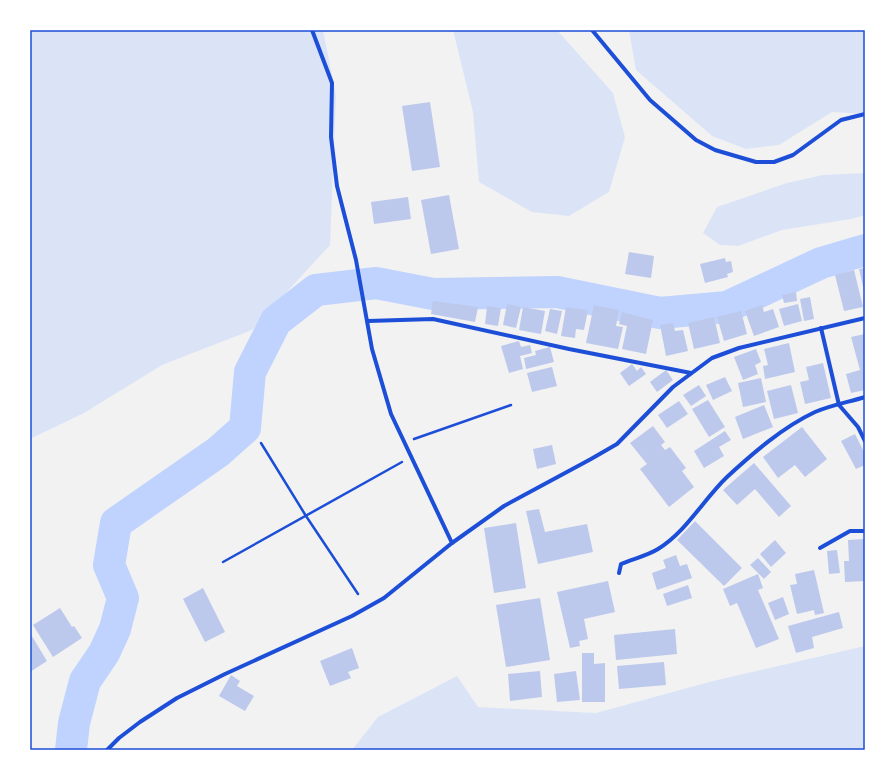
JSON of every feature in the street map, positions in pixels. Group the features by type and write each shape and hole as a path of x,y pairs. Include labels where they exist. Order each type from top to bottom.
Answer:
{"street":[{"path":"312,30 332,83 330,137 337,186 356,260 372,349 391,414 452,543"},
{"path":"592,30 650,100 696,140 715,150 756,162 774,162 793,155 841,120 865,114"},
{"path":"107,750 119,738 135,726 177,698 232,670 352,616 384,598 452,543 504,506 617,444 673,387 712,358 739,348 865,318"},
{"path":"368,321 433,319 569,349 691,373"},
{"path":"821,328 839,405 858,428 865,441"},
{"path":"619,573 621,564 657,550 677,535 727,478 777,436 803,418 818,411 865,397"},
{"path":"820,548 850,531 865,531"}],"path":[{"path":"405,443 511,405"},
{"path":"261,443 306,516 358,594"},
{"path":"223,562 412,457"}],"shaded area":[{"path":"30,30 323,30 336,95 330,245 252,330 162,365 84,413 30,439"},
{"path":"453,30 557,30 613,93 625,137 609,192 569,216 532,212 479,182 473,112"},
{"path":"629,30 865,30 865,114 832,112 779,145 746,149 712,136 636,70"},
{"path":"865,173 865,215 851,219 782,230 738,246 720,245 703,233 717,207 787,183 823,175"},
{"path":"865,646 865,750 352,750 378,717 457,676 478,707 596,713 713,681"}],"building":[{"path":"430,102 440,167 412,171 402,106"},
{"path":"449,195 459,249 431,254 421,200"},
{"path":"408,197 411,219 374,224 371,202"},
{"path":"629,252 654,256 651,278 625,274"},
{"path":"725,258 726,262 731,261 733,272 727,274 728,277 705,283 700,264"},
{"path":"865,268 865,291 864,291 859,269"},
{"path":"854,270 863,307 844,311 835,275"},
{"path":"796,292 797,301 784,303 782,295"},
{"path":"810,297 814,319 804,321 800,299"},
{"path":"433,301 478,307 475,322 431,314"},
{"path":"507,304 521,307 516,328 503,325"},
{"path":"798,304 802,321 784,326 779,309"},
{"path":"594,305 619,310 616,326 623,327 618,349 586,343"},
{"path":"762,305 764,312 773,309 779,327 754,336 745,311"},
{"path":"487,306 501,308 498,326 485,324"},
{"path":"523,307 545,311 541,334 519,330"},
{"path":"566,307 588,310 584,330 576,329 575,338 561,336"},
{"path":"550,309 562,311 557,334 545,331"},
{"path":"741,311 747,334 724,341 717,317"},
{"path":"622,312 653,320 646,354 622,349 627,326 619,324"},
{"path":"714,317 720,343 694,349 688,323"},
{"path":"673,323 675,331 683,330 688,351 666,356 660,325"},
{"path":"865,334 865,390 851,393 846,374 860,370 851,337"},
{"path":"519,341 521,347 530,345 532,353 520,356 523,369 509,373 501,346"},
{"path":"789,343 795,372 765,379 763,366 768,365 764,349"},
{"path":"550,347 554,362 526,369 524,358 536,355 535,351"},
{"path":"756,349 761,362 755,365 758,374 743,380 734,357"},
{"path":"823,363 831,398 805,404 800,382 809,380 806,367"},
{"path":"632,364 637,371 641,367 646,374 629,386 620,373"},
{"path":"552,367 557,386 532,392 527,373"},
{"path":"666,370 673,380 657,392 650,382"},
{"path":"725,377 732,391 713,400 706,385"},
{"path":"761,378 766,402 743,407 738,383"},
{"path":"699,385 706,396 691,406 683,395"},
{"path":"791,385 798,413 774,419 767,391"},
{"path":"708,400 725,427 709,437 692,409"},
{"path":"679,401 688,414 667,428 658,415"},
{"path":"764,405 773,427 743,439 735,417"},
{"path":"653,426 665,442 661,445 665,450 670,447 686,468 682,471 694,487 669,507 640,469 647,464 630,443"},
{"path":"802,427 827,459 805,477 795,465 778,478 763,457"},
{"path":"725,431 731,440 719,447 724,456 704,468 694,451"},
{"path":"855,434 865,454 865,465 856,469 841,441"},
{"path":"552,445 556,464 537,469 533,449"},
{"path":"754,463 791,506 779,517 755,489 737,505 723,490"},
{"path":"539,509 545,532 587,524 593,552 538,564 526,511"},
{"path":"695,521 742,568 724,586 677,540"},
{"path":"516,523 526,588 494,593 484,528"},
{"path":"865,539 865,581 845,582 844,561 849,561 848,540"},
{"path":"775,540 786,553 771,567 760,554"},
{"path":"837,550 840,573 829,574 827,551"},
{"path":"676,555 680,566 687,564 692,578 657,590 652,573 666,568 663,560"},
{"path":"758,558 771,572 764,579 750,565"},
{"path":"814,570 824,613 815,615 814,610 797,614 790,585 797,584 795,574"},
{"path":"758,574 763,588 758,590 779,639 756,648 737,603 730,606 723,589"},
{"path":"608,581 615,612 584,619 588,639 579,641 580,646 570,648 557,592"},
{"path":"688,585 692,598 667,606 663,594"},
{"path":"203,588 225,632 205,642 183,599"},
{"path":"783,597 789,614 775,620 768,603"},
{"path":"540,598 550,660 506,667 496,605"},
{"path":"60,608 72,627 74,626 82,638 53,657 33,625"},
{"path":"839,612 843,628 812,637 814,648 796,653 788,626"},
{"path":"675,629 677,654 616,660 614,635"},
{"path":"30,633 47,661 30,672"},
{"path":"352,648 359,668 348,672 351,678 330,686 320,661"},
{"path":"582,653 594,653 594,664 605,663 605,702 582,702"},
{"path":"664,662 666,685 619,689 617,666"},
{"path":"540,671 542,697 510,701 508,674"},
{"path":"576,671 580,700 557,702 554,674"},
{"path":"231,675 240,681 237,686 254,696 245,711 219,696"}],"waterway":[{"path":"71,750 74,723 85,681 104,653 115,629 123,598 109,565 116,523 218,452 245,428 250,372 276,321 316,290 376,283 433,294 557,292 660,313 727,307 821,263 865,250"}]}
